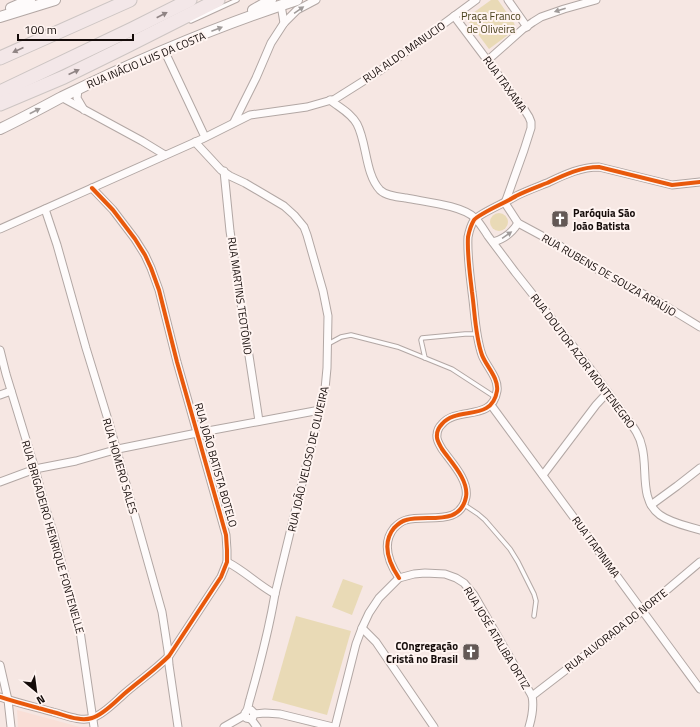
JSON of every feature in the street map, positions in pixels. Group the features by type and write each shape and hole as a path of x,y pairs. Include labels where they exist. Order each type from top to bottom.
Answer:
{"highway":[{"path":"0,58 130,0"},
{"path":"0,92 190,0"},
{"path":"0,104 64,77 126,48 169,27 218,0"}],"main road":[{"path":"0,13 30,0"},
{"path":"0,17 55,0"},
{"path":"238,21 253,10 271,0"},
{"name":"RUA INÁCIO LUIS DA COSTA","path":"0,129 61,98 164,50 297,0"}],"street":[{"path":"234,122 256,78 271,43 284,23 298,10 316,0"},
{"name":"RUA ALDO MANUCIO","path":"330,100 335,99 376,73 476,0"},
{"path":"508,0 527,26"},
{"path":"488,60 527,26 537,20 549,14 596,0"},
{"path":"282,5 284,23"},
{"name":"RUA ITAXAMA","path":"454,16 524,108 531,122 531,128 524,150 505,203"},
{"path":"164,50 205,137"},
{"path":"78,90 77,98 84,110"},
{"path":"61,98 142,141 165,155"},
{"path":"0,229 195,142 255,113 307,107 330,100 348,113 357,124 368,165 377,186 382,192 392,196 437,203 458,209 475,218"},
{"name":"RUA JOÃO VELOSO DE OLIVEIRA","path":"195,142 230,176 284,206 304,227 323,291 328,316 328,368 325,389 272,613 249,701 249,714"},
{"path":"224,727 249,714 280,714 334,727 356,644 362,628 369,613 379,598 399,578 388,558 386,543 391,532 398,524 406,520 420,518 442,518 450,516 459,511 464,504 466,485 439,444 436,436 439,428 445,420 454,416 474,413 486,409 491,405 498,389 496,382 482,356 478,343 468,253 468,236 475,218 526,191 575,171 591,167 599,167 672,185 700,182"},
{"name":"RUA MARTINS TEOTÔNIO","path":"224,171 230,228 259,421"},
{"name":"RUA JOÃO BATISTA BOTELO","path":"92,188 135,239 151,268 226,535 227,550 227,562 221,577 168,656 110,707 92,718"},
{"path":"493,242 510,234 518,223 505,203"},
{"name":"RUA HOMERO SALES","path":"45,209 57,245 162,612 178,727"},
{"name":"RUA DOUTOR AZOR MONTENEGRO","path":"475,218 608,392 637,433 642,447 647,496 650,505"},
{"name":"RUA RUBENS DE SOUZA ARAÚJO","path":"518,223 600,271 664,305 700,327"},
{"name":"RUA BRIGADEIRO HENRIQUE FONTENELLE","path":"0,350 54,535 80,631 94,727"},
{"path":"0,395 11,391"},
{"path":"543,475 596,405 608,392"},
{"name":"RUA ITAPINIMA","path":"491,405 700,689"},
{"path":"0,482 35,469 76,461 116,450 320,410"},
{"path":"700,468 650,505 661,516 679,524 700,530"},
{"path":"227,562 276,594"},
{"name":"RUA ALVORADA DO NORTE","path":"532,696 642,610 700,562"},
{"name":"RUA JOSÉ ATALIBA ORTIZ","path":"399,578 425,573 444,574 456,578 464,583 474,595 532,696 532,713 529,727"},
{"path":"362,628 376,642 434,727"},
{"path":"0,665 8,700 11,727"},
{"path":"0,697 70,717 83,719 92,718"},
{"path":"249,714 256,727"}],"lane":[{"path":"190,21 237,0"},
{"path":"425,358 423,337 477,334"},
{"path":"328,344 345,336 351,335 398,347 452,369 495,397"},
{"path":"464,504 485,520 510,549 534,594 536,601 534,616"}],"shaded area":[{"path":"17,710 80,727 18,727"}],"green space":[{"name":"Praça Franco de Oliveira","path":"491,0 498,0 514,23 516,29 489,49 466,18"},
{"path":"499,213 505,216 508,222 505,228 499,231 493,228 490,222 493,216"},
{"path":"343,579 363,586 352,615 332,607"},
{"path":"296,616 351,631 327,715 272,700"}],"cycle path":[{"path":"399,578 392,566 387,547 390,534 394,528 406,520 442,518 450,516 463,506 466,497 465,484 438,441 438,429 448,419 488,407 494,401 497,391 496,381 482,355 477,332 468,251 468,237 474,220 482,214 520,194 566,174 585,168 599,167 672,185 700,182"},
{"path":"0,697 78,719 92,718 101,714 169,656 221,577 227,562 226,535 177,362 159,290 145,255 135,239 113,210 92,188"}],"place":[{"name":"Paróquia São João Batista","path":"560,219"},
{"name":"COngregação Cristâ no Brasil","path":"471,652"}]}
